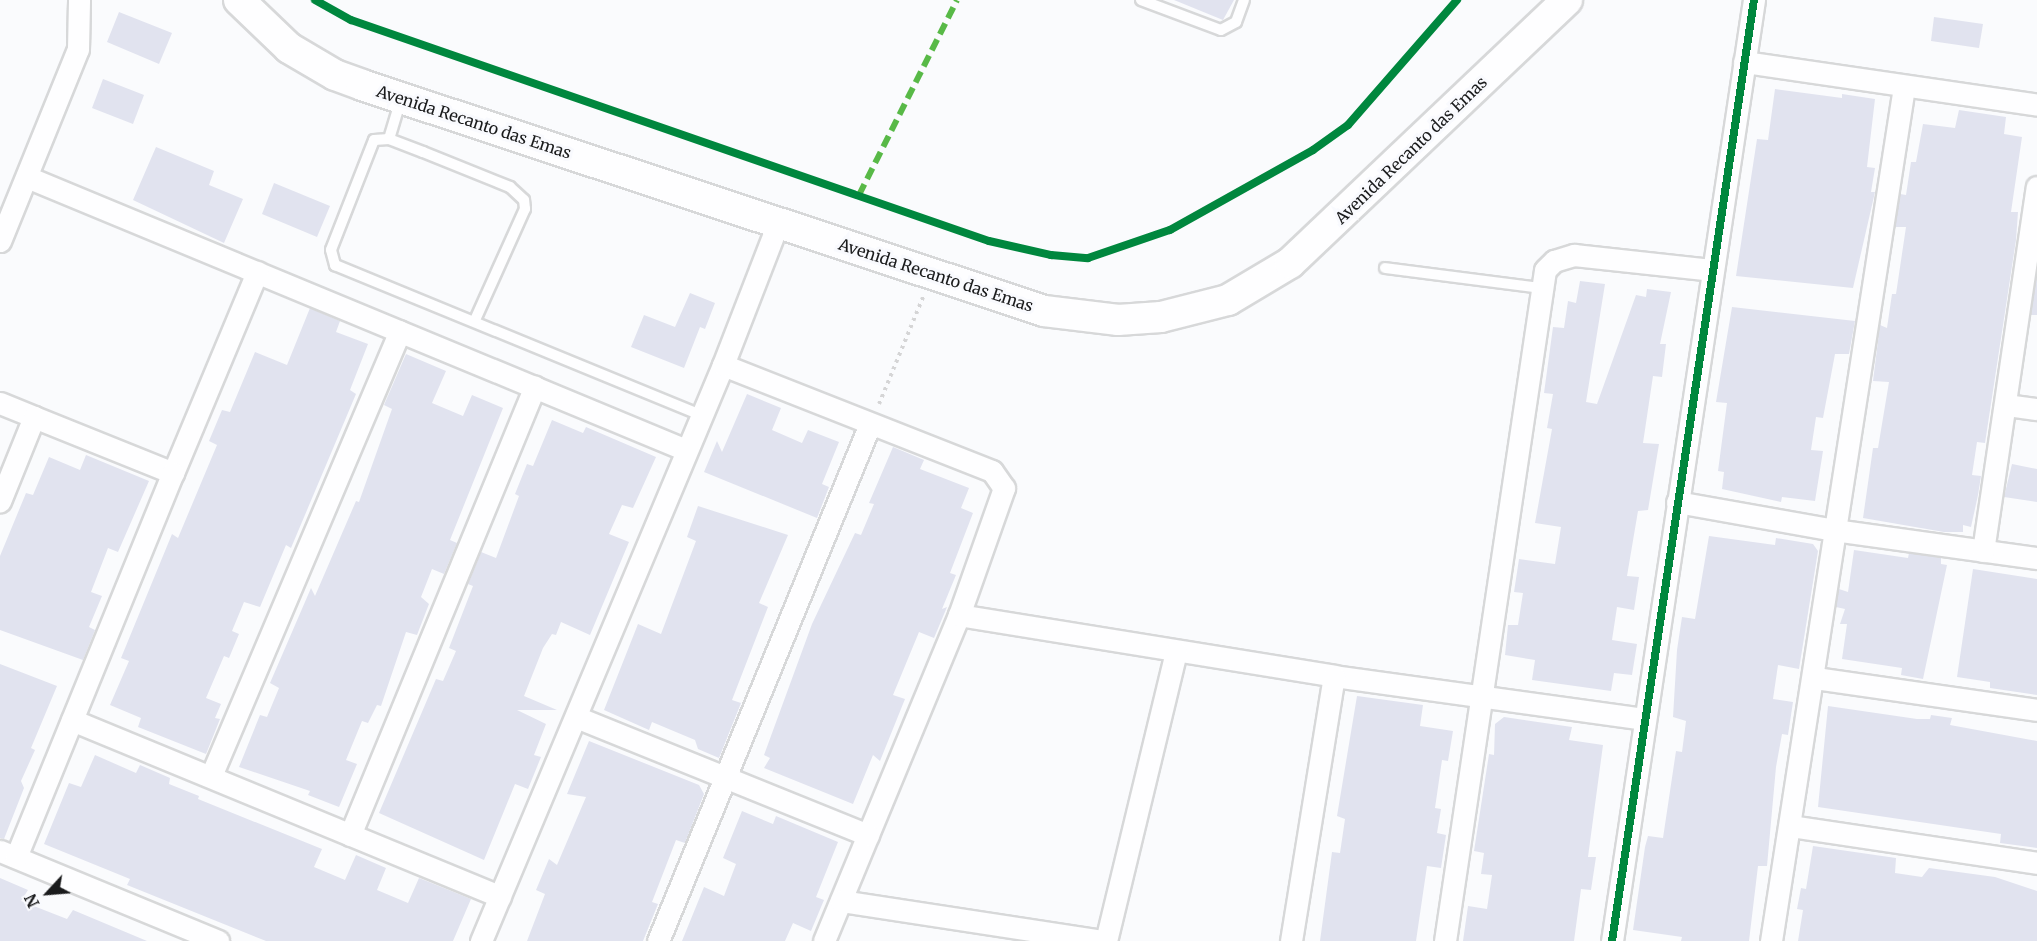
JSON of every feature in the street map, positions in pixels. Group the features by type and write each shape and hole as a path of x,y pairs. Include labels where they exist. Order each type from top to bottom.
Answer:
{"main road":[{"name":"Avenida Recanto das Emas","path":"239,0 268,31 312,63 401,99 1044,311 1078,318 1161,318 1228,300 1262,283 1321,237 1567,0"}],"street":[{"path":"2,228 27,177 78,49 79,0"},
{"path":"1612,941 1711,270 1754,0"},
{"path":"1744,62 2037,105"},
{"path":"1771,941 1815,678 1834,530 1904,87"},
{"path":"27,177 686,450"},
{"path":"1983,550 2032,257 2037,188"},
{"path":"482,941 700,415 723,365 778,223"},
{"path":"1445,941 1545,270 1554,261 1574,255 1711,270"},
{"path":"218,941 8,854 72,720 257,272"},
{"path":"211,776 400,331"},
{"path":"723,365 992,471 1000,479 1003,498 959,615 824,941"},
{"path":"350,835 535,387"},
{"path":"0,403 173,473"},
{"path":"2007,405 2037,409"},
{"path":"0,501 34,417"},
{"path":"658,941 870,424"},
{"path":"1677,502 1834,530 2037,558"},
{"path":"959,615 1334,676 1644,719"},
{"path":"841,901 1104,941 1176,652"},
{"path":"1291,941 1334,676"},
{"path":"1815,678 2037,710"},
{"path":"576,717 868,835"},
{"path":"72,720 500,896"},
{"path":"1790,826 2037,863"}],"lane":[{"path":"1141,0 1221,30 1236,22 1244,0"},
{"path":"389,139 401,99"},
{"path":"475,320 525,209 524,200 510,187 389,139 378,138 371,143 331,250 332,260 700,415"},
{"path":"1385,268 1541,288"}],"path":[{"path":"870,424 933,274"}],"building":[{"path":"1174,0 1234,0 1223,20"},
{"path":"119,12 172,33 159,64 107,42"},
{"path":"1934,17 1983,24 1979,48 1931,41"},
{"path":"103,79 144,95 133,124 92,108"},
{"path":"1775,89 1842,98 1842,94 1875,99 1867,167 1875,168 1871,192 1875,192 1853,288 1736,276 1757,139 1768,140"},
{"path":"1959,110 2006,117 2004,134 2022,137 2011,212 2018,212 2016,240 1985,443 1977,442 1972,475 1981,476 1978,495 1971,527 1963,525 1963,532 1944,532 1863,518 1873,448 1878,448 1889,382 1873,381 1880,325 1887,328 1892,294 1896,294 1906,227 1895,227 1900,194 1906,195 1911,162 1916,162 1923,124 1955,128"},
{"path":"156,147 214,171 209,185 243,199 224,243 133,200"},
{"path":"274,183 330,206 317,237 262,214"},
{"path":"2037,274 2037,315 2031,315"},
{"path":"1580,281 1605,284 1586,402 1597,404 1636,295 1646,297 1647,289 1671,292 1660,344 1666,344 1662,377 1653,376 1643,443 1659,444 1648,510 1638,511 1627,576 1639,577 1634,610 1617,607 1612,640 1637,644 1632,675 1614,673 1611,691 1532,680 1535,660 1505,655 1508,625 1518,625 1523,593 1514,592 1519,559 1555,564 1561,527 1535,523 1552,429 1547,428 1553,394 1544,393 1553,327 1564,328 1568,301 1576,303"},
{"path":"690,293 715,303 705,329 700,327 684,368 631,347 644,315 675,327"},
{"path":"1732,307 1855,321 1849,354 1835,354 1823,418 1816,417 1811,450 1823,451 1815,501 1782,497 1781,502 1722,489 1724,472 1718,471 1727,403 1716,402"},
{"path":"310,308 340,321 336,332 368,344 350,390 356,394 291,548 286,545 260,607 244,602 232,631 239,634 229,658 224,656 206,698 221,704 215,718 220,719 206,754 138,727 141,718 110,705 129,661 121,658 172,534 178,538 217,445 209,441 222,410 230,412 255,352 287,365"},
{"path":"406,354 446,371 432,403 463,416 472,395 503,408 450,540 457,543 444,574 432,569 421,597 429,604 417,635 406,632 381,706 377,705 368,723 362,721 346,760 357,764 339,807 308,795 310,791 239,767 260,715 267,717 279,688 270,683 311,588 315,596 356,501 359,502 392,409 384,405"},
{"path":"747,394 781,408 772,430 802,443 808,430 839,442 822,484 829,487 817,518 704,472 717,441 722,452"},
{"path":"552,420 583,433 586,427 656,457 633,508 622,505 609,534 629,542 590,635 561,622 556,635 552,634 543,648 524,696 557,710 517,710 546,724 534,755 541,757 528,789 515,784 484,860 379,813 436,679 443,681 456,651 449,648 473,586 468,584 481,552 496,558 519,496 515,494 527,464 533,466"},
{"path":"893,447 924,460 920,469 969,488 961,508 973,513 950,573 956,575 942,609 947,607 934,638 919,632 893,695 905,699 880,761 873,755 853,804 764,768 770,758 764,755 812,624 855,533 861,535 874,504 869,503"},
{"path":"86,455 149,481 118,552 108,548 91,592 102,596 89,627 95,630 83,660 0,630 0,556 26,493 33,495 49,457 80,470"},
{"path":"2012,464 2037,469 2037,502 2004,497"},
{"path":"698,506 788,535 759,603 768,607 732,700 741,703 719,758 698,749 695,740 652,722 649,730 604,710 638,624 661,634 696,541 687,537"},
{"path":"1709,536 1775,545 1776,538 1813,544 1818,551 1799,669 1778,665 1773,699 1793,702 1788,735 1782,734 1776,767 1767,866 1758,866 1749,941 1681,941 1682,937 1633,930 1648,836 1663,838 1676,751 1682,752 1686,721 1673,717 1677,650 1682,617 1695,619"},
{"path":"1854,550 1908,558 1909,553 1941,558 1941,564 1947,565 1923,679 1901,675 1902,668 1842,659 1847,624 1840,624 1845,609 1836,607 1839,589 1848,592"},
{"path":"1973,569 2037,579 2037,695 1990,688 1990,682 1957,677"},
{"path":"0,664 57,686 31,748 35,750 21,781 24,788 4,839 0,838"},
{"path":"1357,696 1423,705 1420,726 1453,731 1448,761 1442,760 1435,808 1441,809 1437,833 1446,835 1441,868 1427,866 1416,941 1320,941 1332,852 1340,853 1345,819 1337,816"},
{"path":"1828,706 1917,719 1930,719 1931,715 1952,718 1950,725 2037,741 2037,848 2000,843 2001,834 1818,807"},
{"path":"1504,717 1572,727 1569,740 1603,745 1588,857 1596,857 1591,890 1581,889 1574,941 1463,941 1468,906 1487,909 1492,875 1481,874 1484,853 1474,851 1489,754 1494,755 1495,724"},
{"path":"589,741 699,785 704,794 685,843 676,840 652,902 658,904 643,941 527,941 545,894 536,890 549,859 557,865 586,797 567,794"},
{"path":"95,755 136,773 140,765 170,778 169,784 199,796 198,799 322,849 314,867 345,880 356,855 386,868 377,890 408,903 419,878 471,899 453,941 266,941 127,885 130,879 44,844 69,783 81,787"},
{"path":"742,811 773,824 776,816 838,842 816,897 824,900 811,931 793,923 785,941 682,941 704,887 724,896 736,864 723,858"},
{"path":"1813,846 1896,858 1895,873 1922,877 1929,868 1995,877 2037,891 2037,941 1798,941 1803,910 1797,909 1801,888 1806,889"},
{"path":"0,878 28,890 21,901 67,919 73,910 147,941 0,941"}],"marked path":[{"path":"859,195 957,0"}],"cycle path":[{"path":"315,0 351,20 989,241 1051,255 1088,258 1170,230 1313,150 1348,125 1457,0"},
{"path":"1612,941 1754,0"}]}
